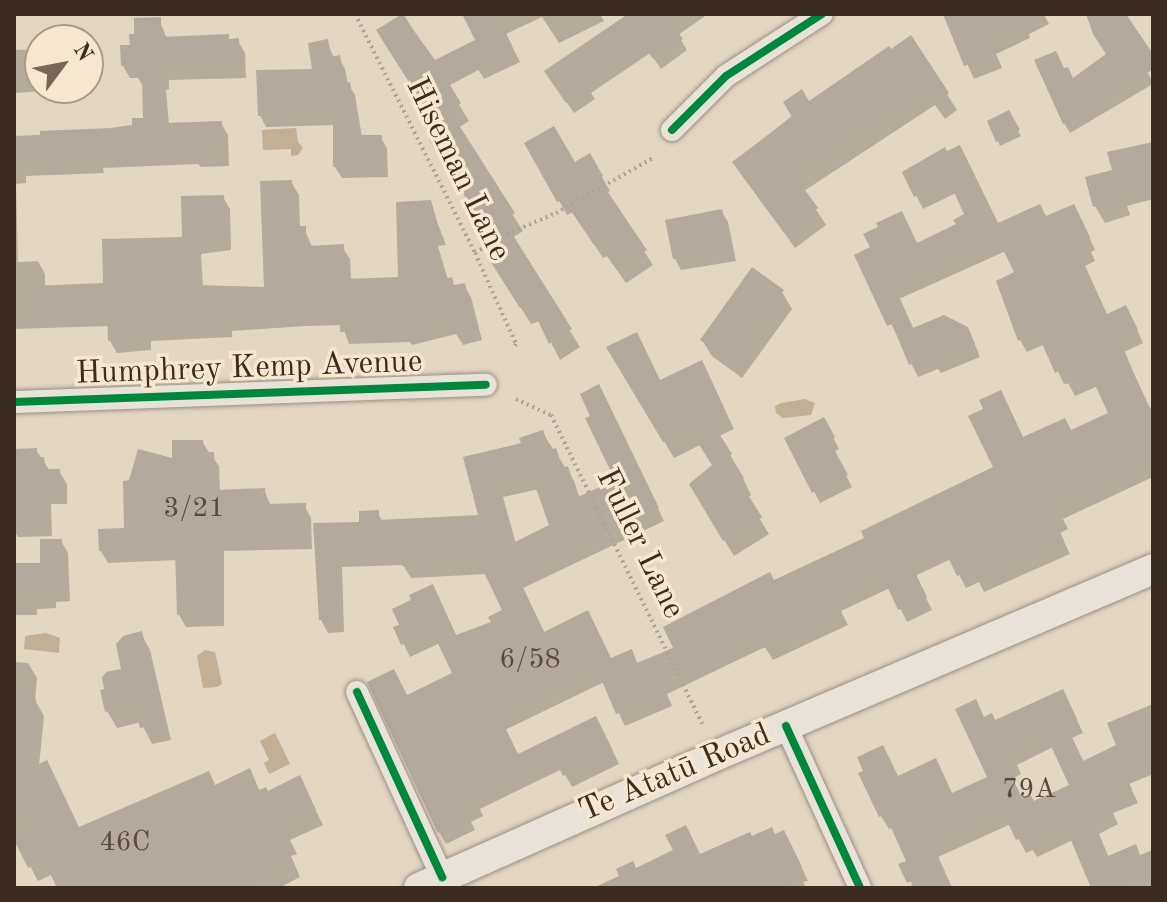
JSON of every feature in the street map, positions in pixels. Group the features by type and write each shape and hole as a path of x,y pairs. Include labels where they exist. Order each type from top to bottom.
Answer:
{"main road":[{"name":"Te Atatū Road","path":"434,883 786,726 1153,569"}],"street":[{"path":"672,130 726,76 822,14"},
{"name":"Humphrey Kemp Avenue","path":"14,402 486,385"},
{"path":"357,692 434,883"},
{"path":"786,726 860,888"}],"path":[{"path":"475,253 507,234 556,213 653,158"}],"shaded area":[{"path":"296,128 298,142 303,148 298,155 291,156 291,149 263,150 262,130"},
{"path":"805,399 815,403 811,415 783,418 776,413 775,406 781,403"},
{"path":"46,633 60,638 59,653 24,649 25,636"},
{"path":"205,650 215,652 222,684 217,687 203,688 197,656"},
{"path":"275,733 290,764 269,774 264,763 269,760 260,741"}],"building":[{"path":"402,14 435,60 475,40 462,14 497,14 512,46 483,60 486,66 450,85 461,103 450,111 515,213 504,221 572,329 549,344 530,304 520,308 487,256 498,248 429,140 441,133 376,30"},
{"path":"628,14 665,14 683,39 653,59 642,44 586,81 590,87 566,103 544,71"},
{"path":"943,14 1045,14 990,39 995,53 964,66"},
{"path":"1086,14 1126,14 1153,54 1153,69 1128,86 1126,83 1084,114 1063,124 1034,60 1056,51 1073,78 1106,54 1093,34"},
{"path":"161,17 161,37 229,34 229,39 239,38 240,66 163,68 163,77 160,77 161,117 166,117 166,123 222,121 223,154 191,155 191,152 97,156 98,161 14,165 14,136 40,135 40,131 111,128 132,125 132,118 143,118 142,78 136,78 136,66 121,66 120,45 130,45 129,34 134,34 134,18"},
{"path":"911,35 949,93 934,104 924,89 794,175 818,208 784,233 732,162 792,117 783,102 802,89 809,101 889,46 891,49"},
{"path":"328,39 331,57 340,55 345,83 350,82 359,135 382,135 382,167 333,167 333,114 258,116 256,70 312,69 308,43"},
{"path":"1009,110 1020,130 996,142 987,121"},
{"path":"554,126 575,162 590,153 603,176 599,179 647,250 617,270 598,243 594,245 563,199 557,202 524,143"},
{"path":"1153,142 1153,180 1119,189 1122,198 1093,207 1085,177 1112,170 1107,152"},
{"path":"960,145 998,223 1040,204 1046,216 1074,204 1090,237 1085,239 1089,248 1079,253 1107,314 1126,305 1138,330 1119,338 1153,420 1153,461 1058,506 1062,516 1055,520 1064,541 975,580 970,570 957,576 943,547 910,562 927,597 898,610 882,575 835,597 842,612 764,648 757,635 662,681 667,693 616,714 597,669 500,717 518,754 596,716 613,751 563,776 554,757 474,796 478,803 466,809 470,817 438,833 367,682 394,669 407,695 452,673 432,631 401,645 393,627 399,625 392,609 411,600 409,595 433,584 456,635 491,622 488,617 502,610 479,562 402,566 401,553 336,554 338,620 319,620 313,523 359,522 359,511 379,510 379,520 478,515 463,457 521,443 519,438 543,430 550,450 556,448 563,468 568,466 578,497 615,480 585,418 590,416 580,394 599,384 659,508 517,575 544,632 588,610 611,658 632,649 637,663 673,648 663,627 770,572 774,580 864,538 861,531 993,467 968,416 983,409 979,400 1001,390 1023,437 1065,418 1071,430 1108,413 1090,374 1066,384 1060,370 1055,373 1037,332 1018,341 996,281 1014,272 998,239 894,285 913,328 944,315 968,327 975,344 932,362 930,357 909,365 892,324 887,326 854,255 870,247 863,234 878,227 876,223 902,211 917,243 956,224 953,220 964,214 949,181 914,197 902,172 945,147 947,151","holes":["532,477 549,525 513,543 498,485"]},
{"path":"292,180 294,226 306,226 306,246 344,244 345,279 398,277 396,202 431,200 440,233 432,234 445,279 452,277 454,285 465,283 476,328 454,333 451,321 403,334 402,330 340,332 340,313 297,314 226,319 226,325 145,329 145,337 108,341 107,313 33,317 32,286 103,283 102,239 182,237 181,196 224,195 225,242 195,242 198,285 264,287 260,181"},
{"path":"722,209 731,250 673,259 665,220"},
{"path":"752,267 784,290 732,363 700,340"},
{"path":"637,332 660,380 702,360 726,412 710,419 744,478 739,481 762,517 723,541 689,484 712,465 689,429 663,442 606,347"},
{"path":"824,417 835,437 829,440 848,475 812,493 784,438"},
{"path":"172,440 203,440 204,452 214,452 215,490 265,488 266,504 306,503 306,537 218,539 218,614 177,615 175,549 99,551 98,529 124,528 123,481 129,480 138,449 172,458"},
{"path":"37,448 37,457 44,457 45,469 60,469 61,492 45,492 46,524 22,525 22,521 14,521 14,449"},
{"path":"40,539 62,539 64,589 50,590 50,596 14,597 14,563 40,563"},
{"path":"142,631 163,723 140,728 135,705 105,712 100,690 104,689 102,678 106,672 121,669 116,644 123,636"},
{"path":"1063,689 1077,719 1066,724 1083,761 1116,745 1107,723 1153,704 1153,757 1123,770 1132,789 1107,799 1112,810 1092,819 1108,856 1136,844 1140,855 1153,850 1153,873 1118,888 1091,888 1065,826 1027,844 1024,837 1016,840 1002,810 932,843 952,888 919,888 915,880 907,883 898,864 906,861 885,814 879,817 858,773 863,771 857,757 883,745 898,776 936,758 952,793 987,777 955,709 976,699 984,717 992,713 995,720","holes":["1045,733 1069,785 1034,801 1030,794 1022,798 1006,764 1015,760 1011,750"]},
{"path":"14,697 36,699 31,768 47,760 79,827 209,771 215,785 250,768 259,790 266,787 268,791 300,775 316,810 284,825 290,839 284,841 293,862 246,888 57,888 44,860 28,868 15,842 33,833 14,793"},
{"path":"686,825 700,854 750,832 752,836 772,827 775,834 784,830 802,867 788,874 794,888 593,888 619,876 616,869 633,861 636,868 673,850 665,835"}],"cycle path":[{"path":"672,130 726,76 822,14"},
{"path":"14,402 486,385"},
{"path":"357,692 442,877"},
{"path":"786,726 860,888"}]}
